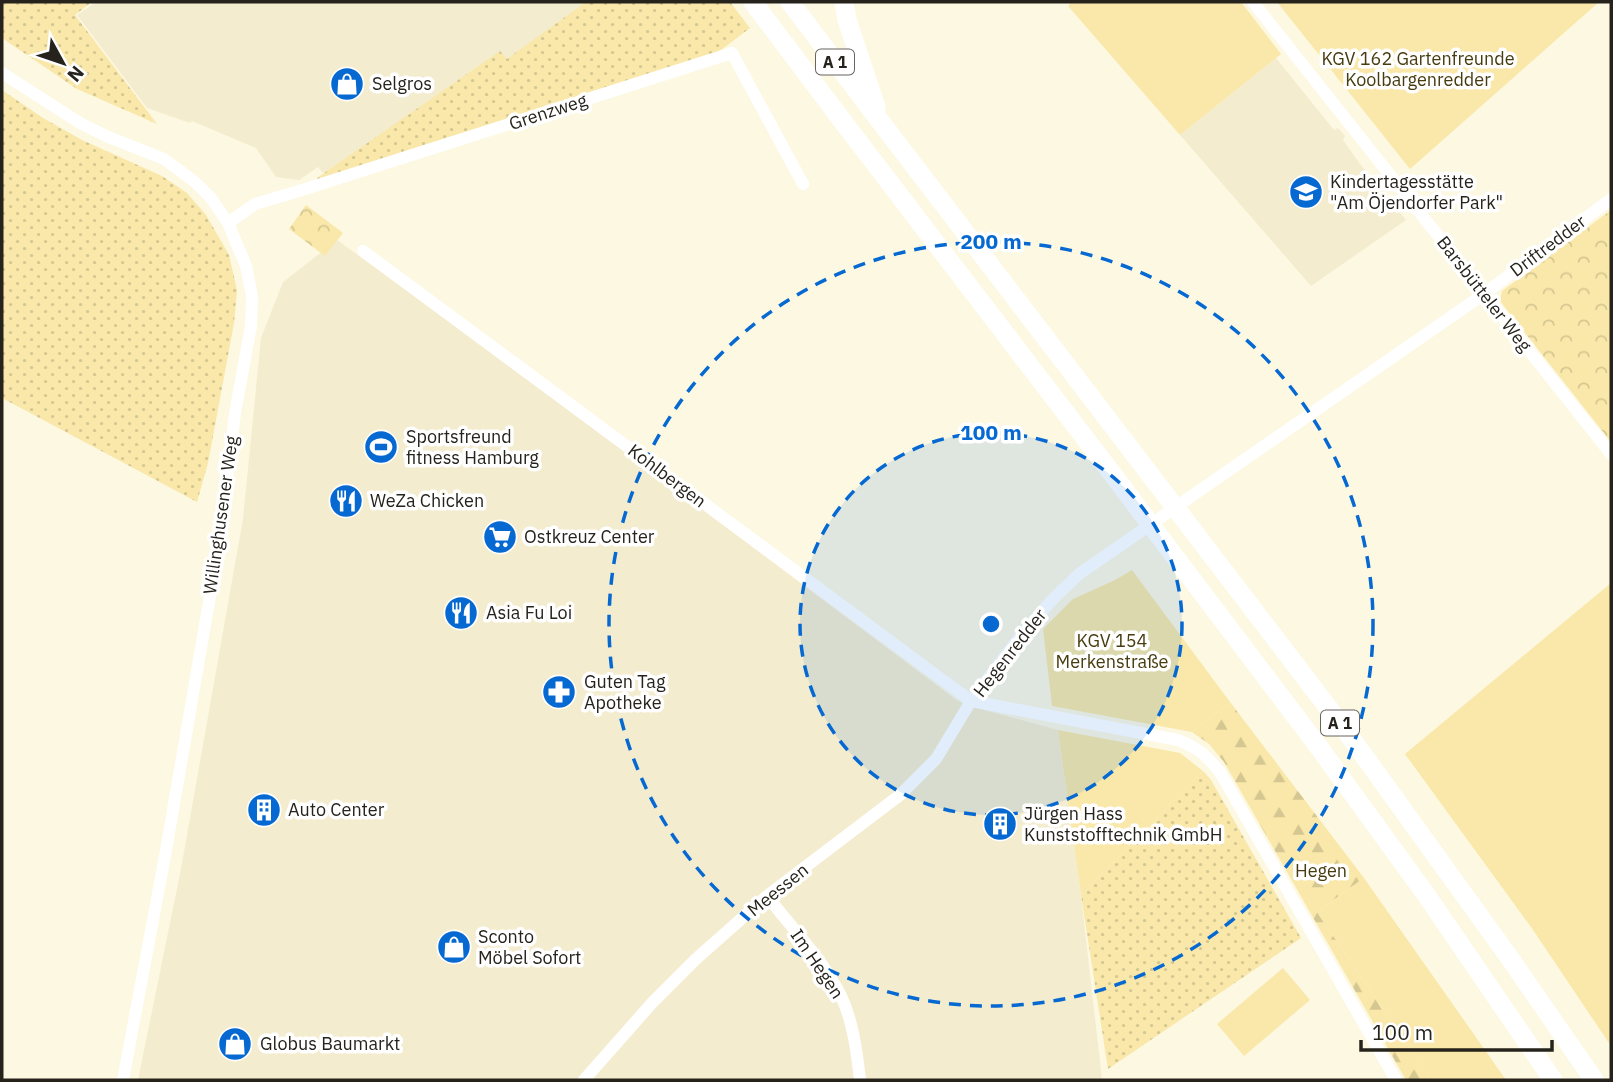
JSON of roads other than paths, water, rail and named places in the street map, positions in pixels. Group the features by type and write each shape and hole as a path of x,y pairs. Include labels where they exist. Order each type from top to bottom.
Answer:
{"highway":[{"name":"A 1","path":"753,2 1321,750 1427,896 1553,1080"},
{"name":"A 1","path":"790,2 1346,731 1594,1080"},
{"path":"844,2 880,121"}],"street":[{"name":"Barsbütteler Weg","path":"1253,2 1611,454"},
{"name":"Grenzweg","path":"228,223 255,204 732,53 803,184"},
{"name":"Willinghusener Weg","path":"2,73 80,123 175,166 211,198 228,223 250,280 253,308 251,326 236,413 219,544 123,1080"},
{"name":"Driftredder","path":"1484,294 1611,199"},
{"name":"Kohlbergen","path":"363,251 971,701"},
{"name":"Hegenredder","path":"1396,1080 1220,772 1210,760 1195,747 1178,740 971,701 1022,634 1079,574 1484,294"},
{"name":"Meessen","path":"584,1080 673,981 767,896 900,795 936,759 971,701"},
{"name":"Im Hegen","path":"767,896 818,961 842,998 855,1041 860,1080"}],"place":[{"name":"Selgros","path":"347,84"},
{"name":"Kindertagesstätte \"Am Öjendorfer Park\"","path":"1306,192"},
{"name":"Sportsfreund fitness Hamburg","path":"381,447"},
{"name":"WeZa Chicken","path":"346,501"},
{"name":"Ostkreuz Center","path":"500,537"},
{"name":"Asia Fu Loi","path":"461,613"},
{"name":"Guten Tag Apotheke","path":"559,692"},
{"name":"Auto Center","path":"264,810"},
{"name":"Jürgen Hass Kunststofftechnik GmbH","path":"1000,824"},
{"name":"Sconto Möbel Sofort","path":"454,947"},
{"name":"Globus Baumarkt","path":"235,1044"}],"park label":[{"name":"KGV 162 Gartenfreunde Koolbargenredder","path":"1418,69"},
{"name":"KGV 154 Merkenstraße","path":"1112,651"},
{"name":"Hegen","path":"1321,871"}]}
